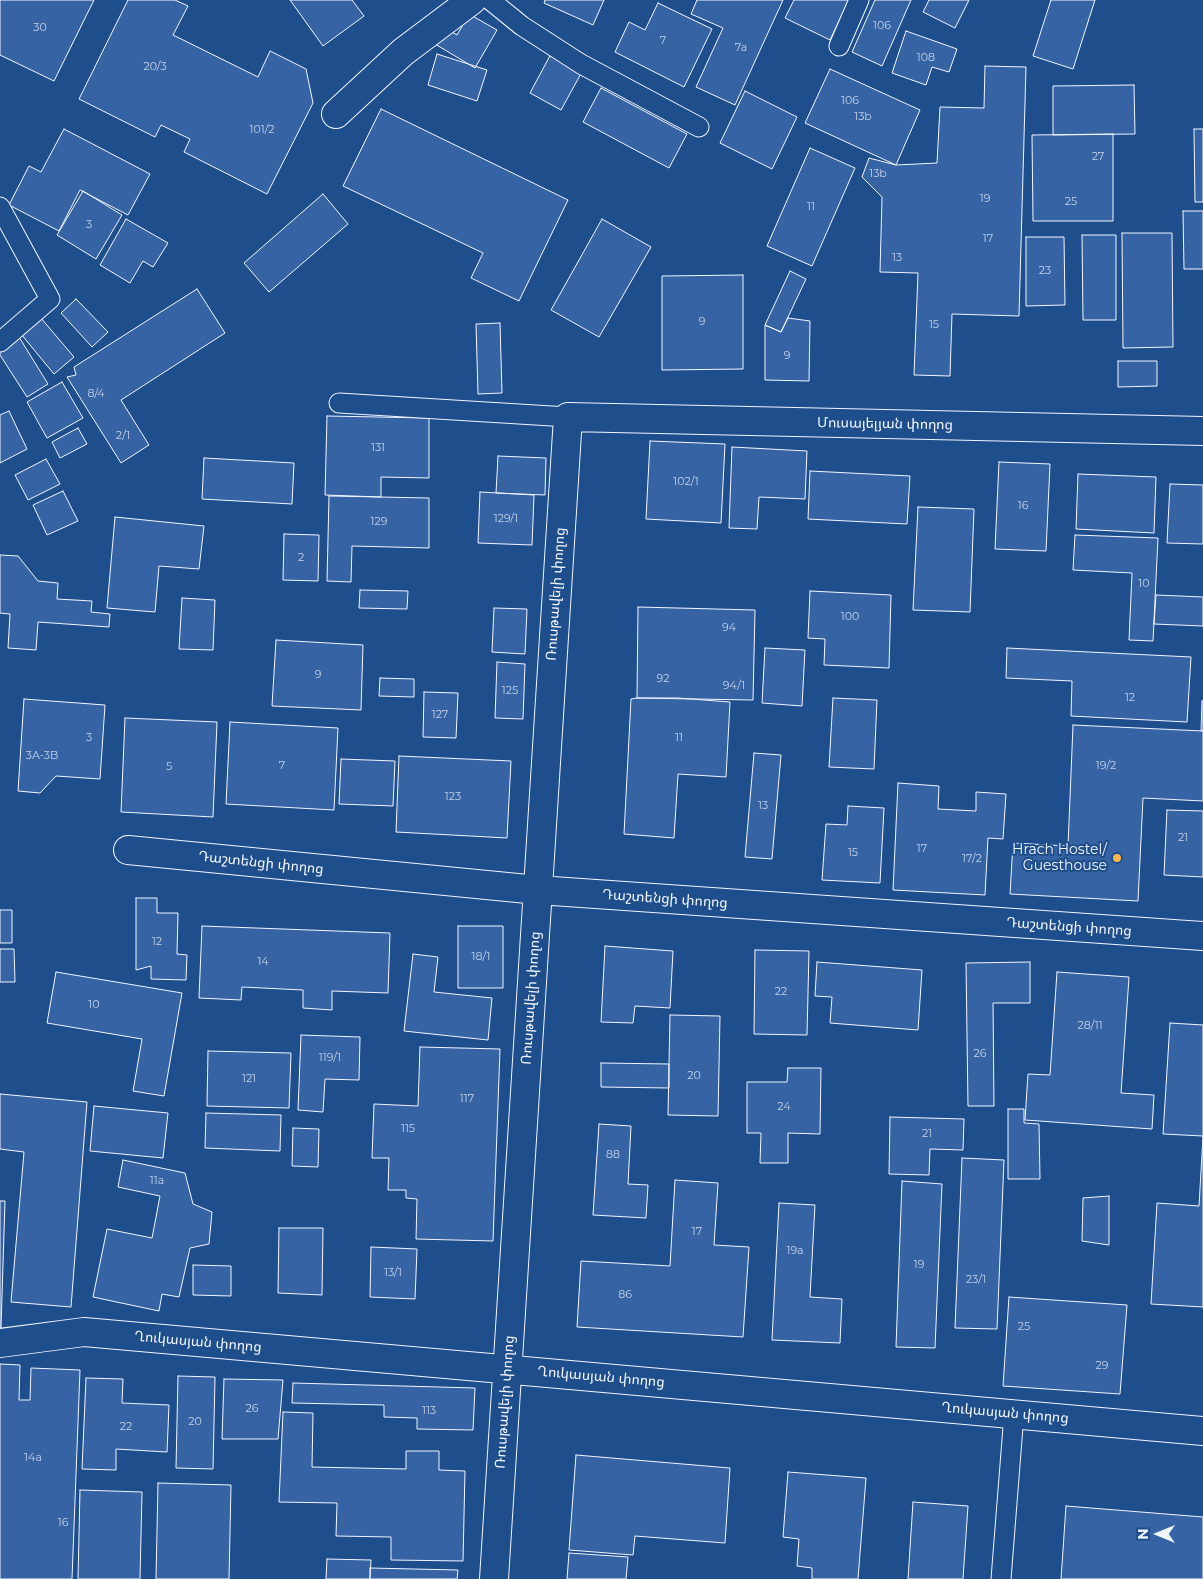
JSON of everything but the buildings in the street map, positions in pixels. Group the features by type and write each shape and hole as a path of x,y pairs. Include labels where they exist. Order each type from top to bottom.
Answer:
{"street":[{"path":"336,114 403,52 472,0"},
{"name":"Մուսայելյան փողոց","path":"568,417 1203,431"},
{"name":"Ռուսթավելի փողոց","path":"494,1579 568,417"},
{"name":"Դաշտենցի փողոց","path":"128,850 538,890 1203,936"},
{"name":"Ղուկասյան փողոց","path":"0,1343 84,1332 1203,1431"}],"lane":[{"path":"490,0 522,26 581,64 699,127"},
{"path":"840,46 859,0"},
{"path":"0,207 50,299 0,342"},
{"path":"338,403 568,417"},
{"path":"1001,1579 1014,1414"}],"place":[{"name":"Hrach Hostel/ Guesthouse","path":"1117,858"}]}
